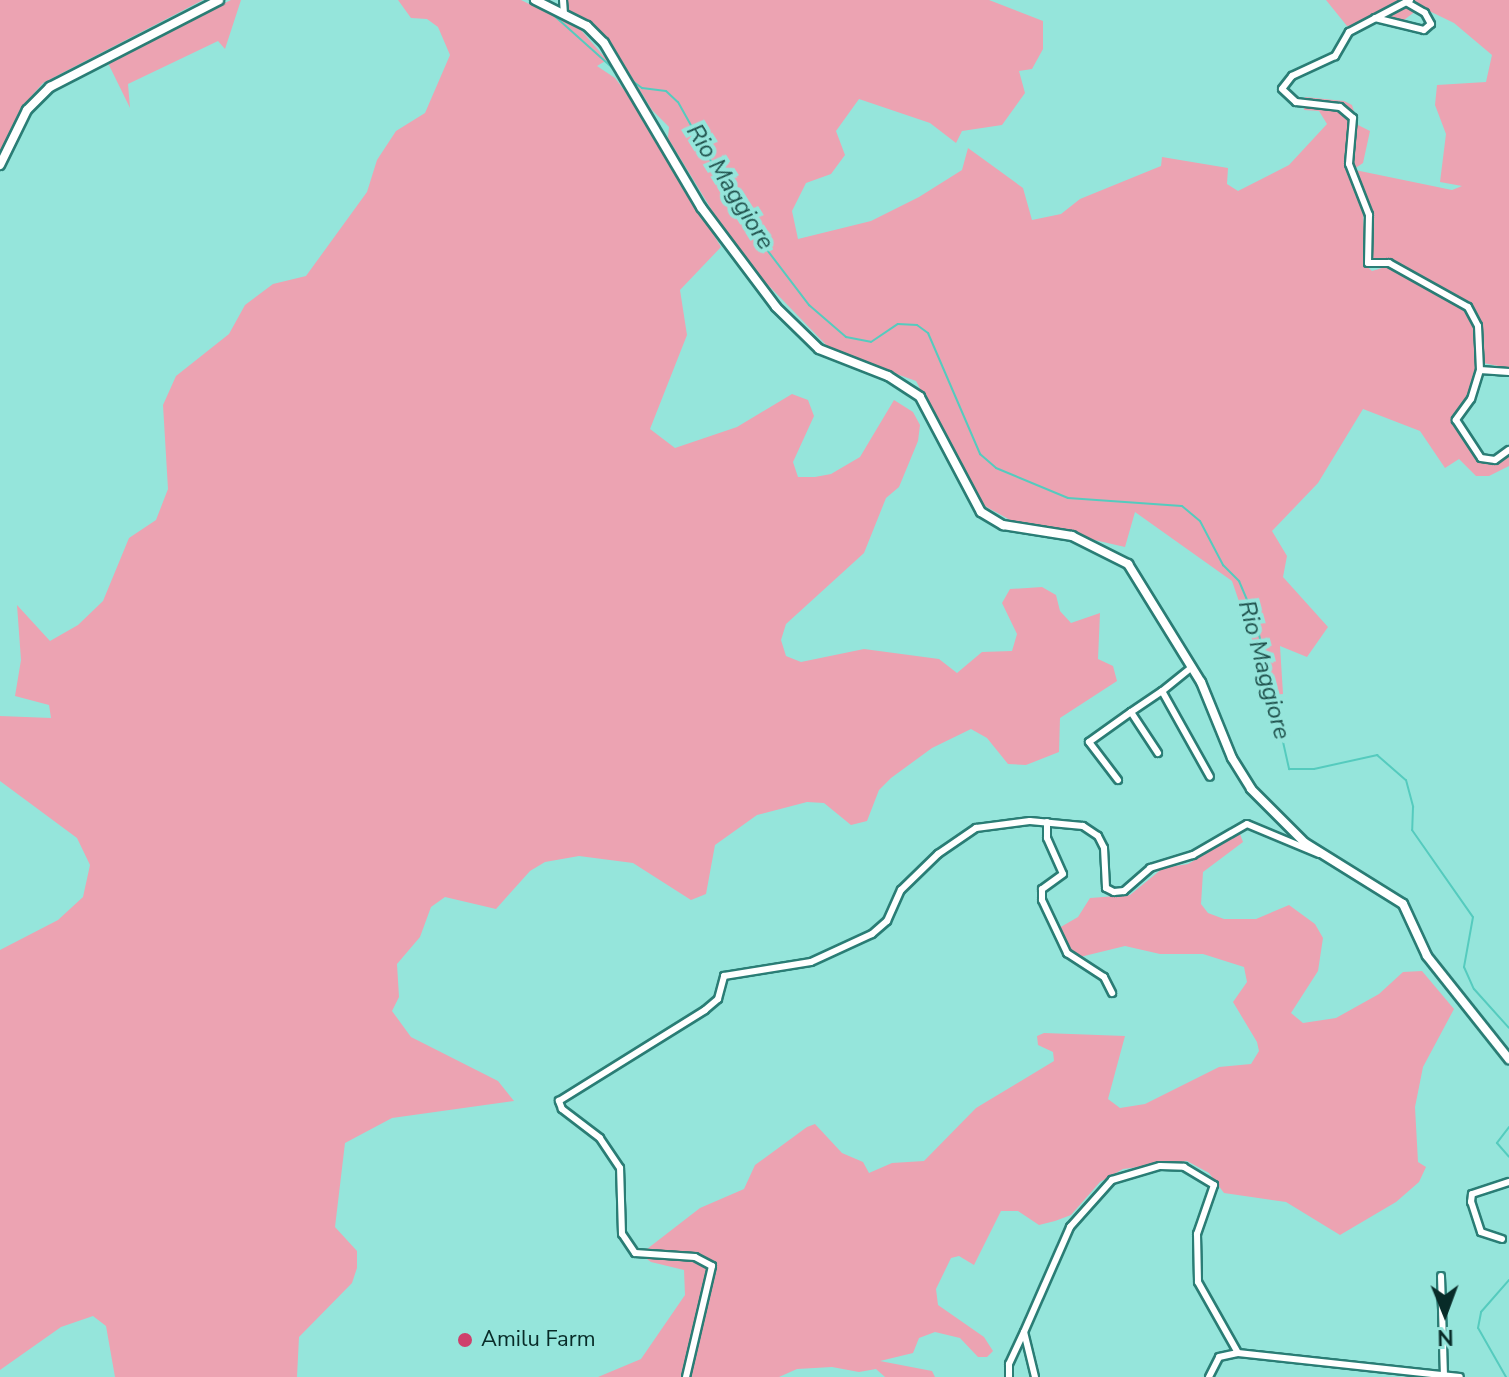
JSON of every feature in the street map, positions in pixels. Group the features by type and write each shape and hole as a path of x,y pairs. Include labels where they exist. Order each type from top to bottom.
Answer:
{"main road":[{"path":"0,165 27,110 50,87 219,0"},
{"path":"536,0 587,26 626,77 701,207 776,307 819,349 897,380 920,397 981,512 1003,525 1072,536 1128,564 1192,667 1251,789 1321,855 1384,888 1403,904 1434,967 1509,1059"}],"street":[{"path":"563,0 564,13"},
{"path":"1375,18 1424,30 1431,24 1425,13 1408,1 1375,18 1349,32 1335,56 1292,76 1282,89 1296,102 1340,107 1353,118 1349,164 1369,215 1368,263 1389,263 1468,307 1478,326 1480,370 1471,399 1456,420 1481,458 1495,460 1509,450"},
{"path":"1480,370 1509,372"},
{"path":"1118,780 1089,742 1192,667"},
{"path":"1162,691 1210,777"},
{"path":"1131,712 1158,753"},
{"path":"686,1377 712,1266 695,1257 635,1253 622,1234 620,1168 600,1138 562,1109 559,1101 705,1010 718,999 724,976 811,962 880,930 901,890 938,854 976,828 1047,822 1083,826 1098,836 1106,888 1114,892 1124,891 1150,868 1193,855 1247,824 1321,855"},
{"path":"1047,822 1047,838 1063,874 1042,889 1042,900 1067,953 1104,977 1112,993"},
{"path":"1009,1377 1009,1364 1070,1227 1092,1198 1112,1180 1134,1172 1184,1167 1214,1185 1197,1234 1198,1282 1238,1353"},
{"path":"1502,1239 1481,1232 1471,1202 1472,1194 1509,1182"},
{"path":"1441,1276 1444,1376"},
{"path":"1024,1332 1035,1377"},
{"path":"1209,1377 1219,1357 1238,1353 1460,1377"}],"shaded area":[{"path":"0,0 203,0 43,83 21,108 0,152"},
{"path":"231,0 241,0 225,49 218,41 128,84 130,108 107,61"},
{"path":"398,0 521,0 580,29 607,60 597,66 615,78 637,107 721,247 680,290 687,335 650,429 675,448 737,427 792,394 808,400 814,416 793,462 798,477 815,477 831,474 860,457 894,400 913,412 920,425 918,441 899,487 886,498 864,553 786,624 781,640 786,656 801,662 864,649 939,659 957,673 982,652 1012,651 1017,634 1002,603 1010,589 1042,587 1056,595 1060,611 1071,623 1100,613 1098,659 1113,666 1117,681 1060,718 1059,752 1026,765 1008,764 987,738 971,729 932,748 891,778 879,790 867,821 851,825 824,803 807,802 757,815 715,845 706,894 691,900 633,863 579,856 545,862 530,871 496,909 445,897 431,907 420,937 397,964 399,997 392,1011 411,1037 498,1081 514,1101 392,1118 345,1143 335,1227 357,1251 357,1268 352,1283 299,1337 297,1377 115,1377 106,1326 93,1316 61,1327 0,1370 0,950 58,920 83,897 90,865 77,838 0,781 0,716 51,718 49,705 15,696 21,660 17,605 50,641 78,625 103,601 129,538 156,520 168,489 163,405 176,376 229,334 245,305 273,284 306,276 367,192 377,160 396,131 425,113 450,55 438,27 427,19 411,18"},
{"path":"567,0 989,0 1043,21 1043,49 1032,69 1019,71 1025,93 1002,125 962,131 956,143 930,123 859,99 836,131 845,155 831,174 806,183 792,211 798,239 871,221 919,197 962,170 968,148 1023,188 1032,220 1061,214 1080,199 1161,166 1162,157 1228,168 1227,184 1238,191 1289,165 1327,124 1319,111 1304,110 1305,97 1344,101 1352,105 1358,125 1370,131 1363,163 1348,173 1363,213 1366,266 1372,271 1389,266 1467,309 1475,327 1477,369 1469,397 1452,421 1482,463 1501,462 1509,455 1509,466 1489,476 1476,476 1459,459 1445,468 1420,431 1363,409 1318,483 1272,531 1287,556 1283,577 1328,627 1307,657 1280,646 1283,694 1271,695 1232,581 1135,512 1125,547 1012,521 983,505 916,381 832,351 739,255 668,138 669,127 652,110 622,61 598,31 568,10"},
{"path":"1326,0 1509,0 1509,368 1483,363 1482,325 1470,304 1392,261 1372,259 1372,213 1355,170 1452,190 1462,186 1440,182 1446,134 1435,105 1437,85 1486,82 1492,55 1454,23 1421,7 1404,20 1347,26"},
{"path":"1240,834 1243,842 1203,872 1201,904 1208,913 1224,919 1256,919 1289,905 1315,924 1323,938 1318,971 1291,1013 1303,1023 1336,1018 1379,994 1403,972 1422,971 1454,1009 1423,1067 1415,1107 1418,1162 1426,1167 1419,1182 1396,1202 1340,1235 1286,1202 1224,1193 1209,1173 1187,1161 1123,1169 1100,1182 1071,1215 1055,1221 1039,1225 1018,1211 1001,1211 974,1265 959,1256 951,1258 936,1289 938,1305 984,1337 993,1351 987,1357 978,1357 960,1338 935,1332 919,1338 913,1353 880,1361 932,1371 935,1377 885,1377 876,1369 859,1372 832,1367 797,1369 779,1377 598,1377 641,1359 685,1295 684,1270 651,1262 644,1257 647,1249 700,1208 744,1189 755,1165 807,1127 815,1124 842,1153 863,1162 869,1173 892,1163 924,1161 976,1108 1054,1061 1053,1052 1038,1045 1037,1036 1044,1033 1125,1036 1108,1099 1120,1108 1145,1104 1219,1067 1251,1064 1259,1051 1257,1042 1233,1002 1247,982 1244,967 1203,954 1160,954 1125,946 1076,958 1059,928 1078,917 1090,898 1130,895 1163,868 1188,864"}],"waterway":[{"name":"Rio Maggiore","path":"549,11 618,73"},
{"name":"Rio Maggiore","path":"631,80 642,88 666,91 678,102 742,217 809,305 846,337 871,342 898,324 917,325 928,333 980,454 996,468 1068,498 1182,506 1200,521 1223,565 1239,581 1256,621 1289,769 1314,769 1377,755 1406,780 1413,807 1412,830 1473,917 1464,967 1474,989 1509,1028"},
{"path":"1509,1127 1497,1143 1509,1157"},
{"path":"1506,1377 1478,1328 1481,1312 1509,1280"}],"place":[{"name":"Amilu Farm","path":"465,1340"}]}
